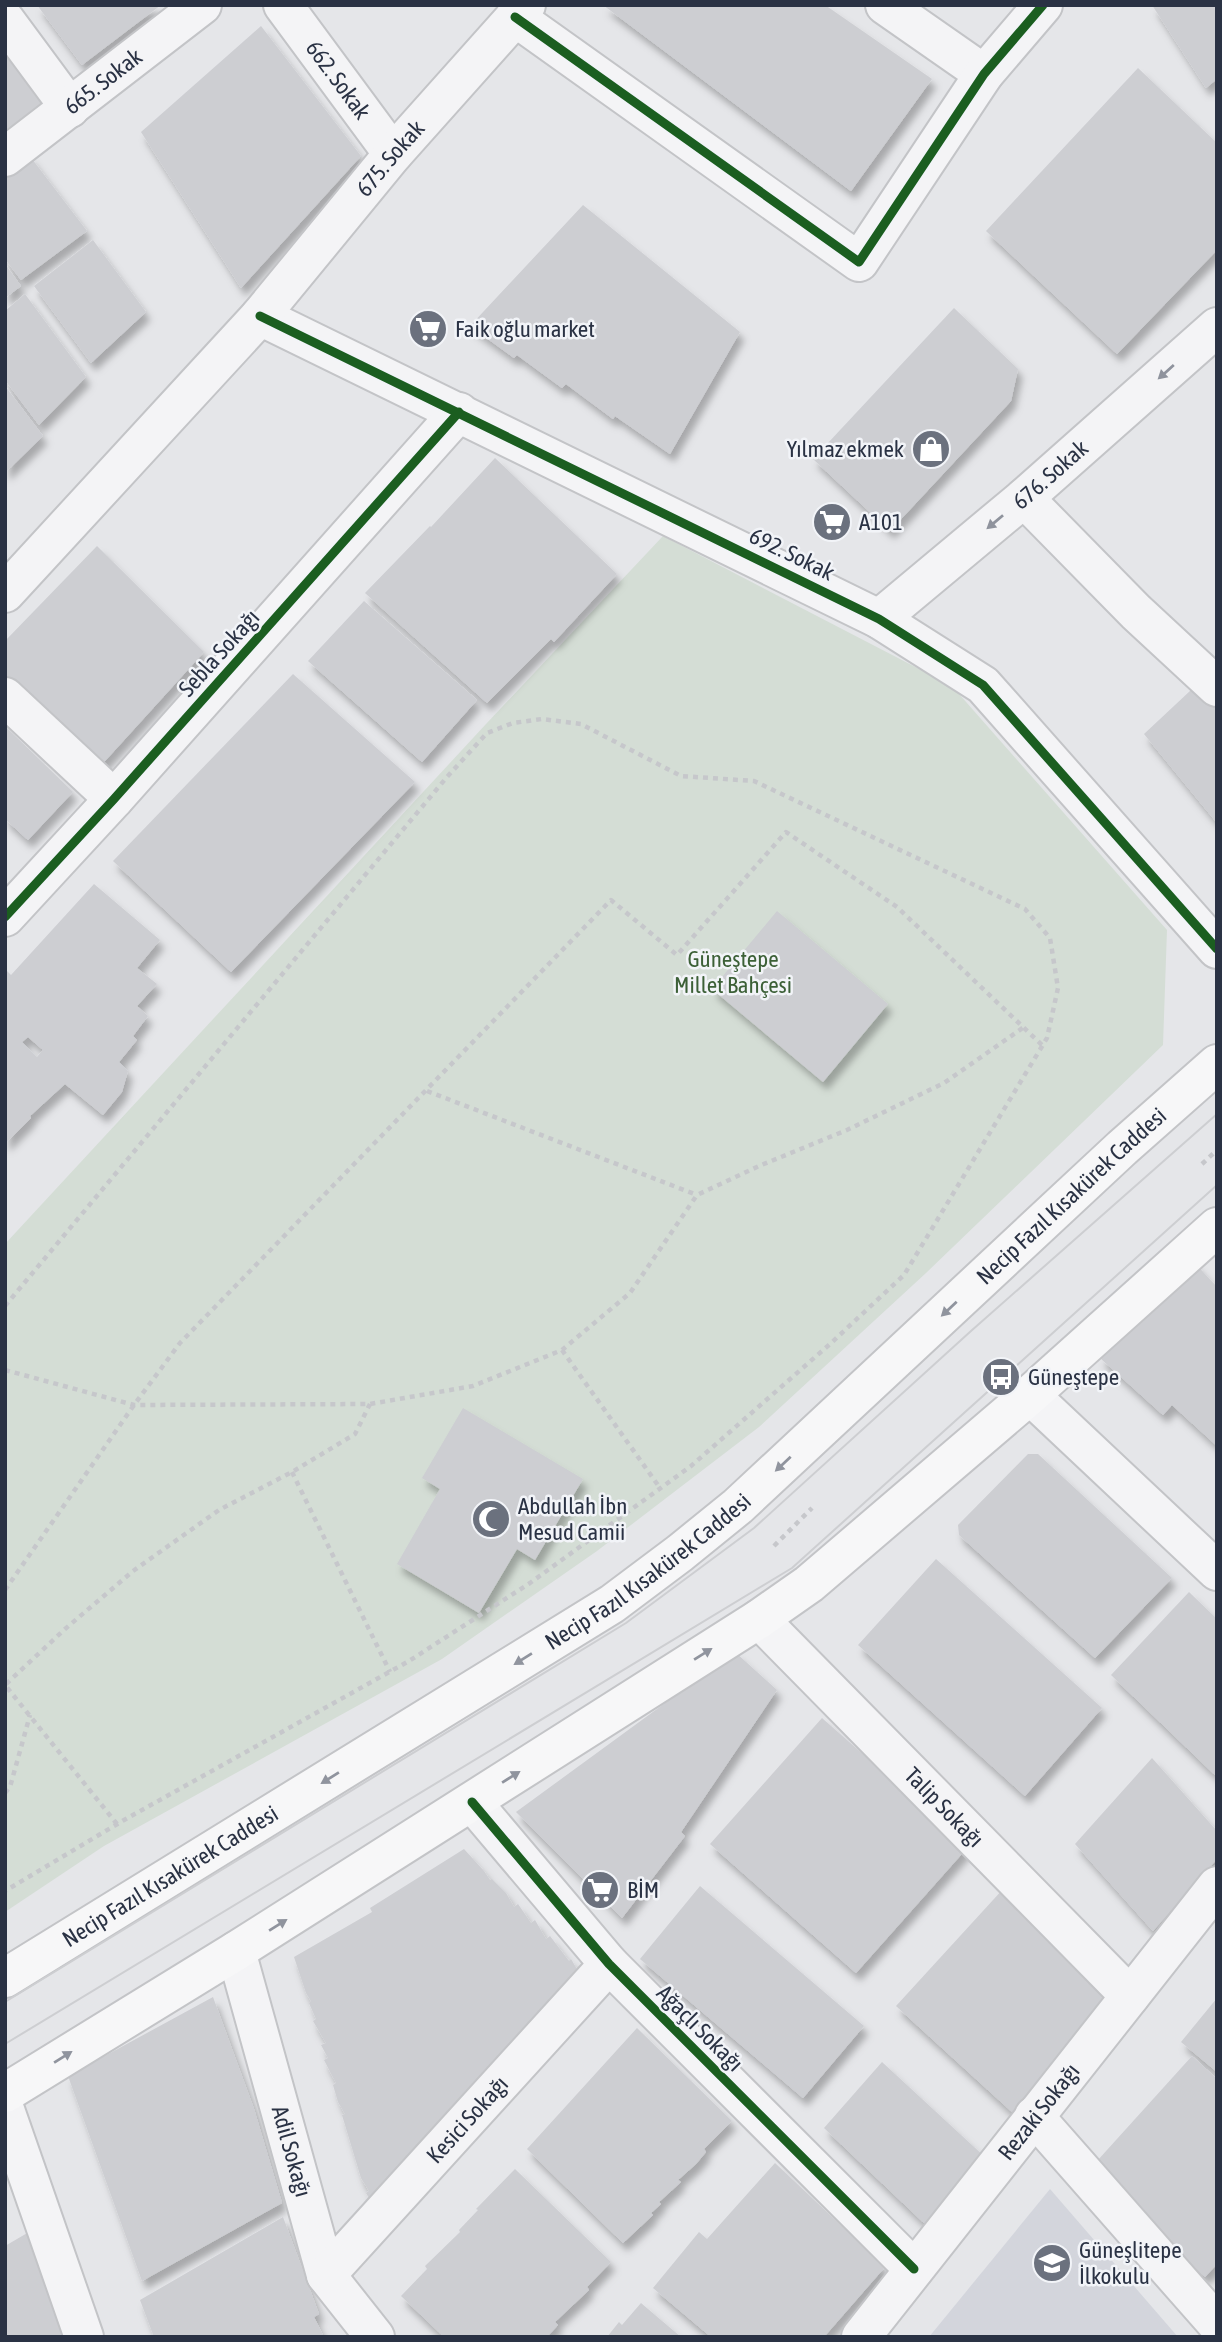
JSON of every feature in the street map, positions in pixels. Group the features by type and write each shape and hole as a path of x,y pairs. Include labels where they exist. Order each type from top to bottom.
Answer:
{"main road":[{"name":"Necip Fazıl Kısakürek Caddesi","path":"5,1978 612,1604 680,1553 738,1506 1122,1148 1217,1064"},
{"path":"5,2093 472,1802 810,1584 1212,1241"}],"street":[{"name":"665. Sokak","path":"5,157 202,5"},
{"name":"662. Sokak","path":"283,5 393,154"},
{"path":"885,5 984,74"},
{"path":"521,11 859,262 984,74 1043,5"},
{"name":"675. Sokak","path":"7,587 260,316 393,154 521,11"},
{"path":"5,20 70,108"},
{"name":"692. Sokak","path":"260,316 879,618 983,685 1217,949"},
{"name":"676. Sokak","path":"879,618 1024,498 1217,327"},
{"name":"Sebla Sokağı","path":"5,917 114,799 459,412"},
{"path":"1024,498 1136,612 1217,687"},
{"path":"5,697 114,799"},
{"path":"1030,1395 1217,1571"},
{"name":"Talip Sokağı","path":"759,1619 1130,1996"},
{"name":"Ağaçlı Sokağı","path":"472,1802 609,1965 914,2269"},
{"name":"Rezaki Sokağı","path":"861,2337 1217,1886"},
{"name":"Adil Sokağı","path":"236,1951 326,2275 375,2337"},
{"name":"Kesici Sokağı","path":"326,2275 609,1965"},
{"path":"5,2110 84,2337"},
{"path":"1034,2116 1217,2324"}],"path":[{"path":"5,1306 447,777 487,733 513,723 542,719 581,724 681,776 754,781 1025,909 1050,939 1058,988 1043,1046 904,1275 830,1344 711,1449 530,1583 390,1672 5,1891"},
{"path":"5,1590 180,1343 611,900 677,955 786,832 897,907 1043,1046"},
{"path":"5,1370 134,1405 370,1404 473,1386 562,1350 630,1293 697,1195 847,1130 944,1083 1024,1027"},
{"path":"427,1091 697,1195"},
{"path":"1202,1164 1217,1150"},
{"path":"562,1350 660,1488"},
{"path":"117,1825 5,1685 133,1571 219,1510 292,1472 355,1434 370,1404"},
{"path":"292,1472 390,1672"},
{"path":"738,1506 754,1528 810,1584"},
{"path":"774,1546 812,1508"},
{"path":"5,1793 10,1787 30,1715"}],"shaded area":[{"name":"Güneşlitepe İlkokulu","path":"1050,2189 1178,2337 929,2337"}],"green space":[{"name":"Güneştepe Millet Bahçesi","path":"663,536 952,686 1167,930 1163,1045 926,1273 759,1427 597,1551 442,1659 104,1846 5,1912 5,1244"}],"building":[{"path":"37,5 161,5 82,65"},
{"path":"603,5 825,5 932,79 851,191"},
{"path":"1152,5 1217,5 1217,79 1206,88"},
{"path":"261,26 361,156 241,288 141,132"},
{"path":"5,46 52,112 5,146"},
{"path":"1138,68 1217,143 1217,250 1117,354 986,231"},
{"path":"29,155 87,231 21,280 5,259 5,173"},
{"path":"583,205 740,332 670,454 615,416 613,419 566,384 562,388 517,355 514,358 470,326"},
{"path":"93,240 146,312 91,363 34,286"},
{"path":"5,264 21,286 5,298"},
{"path":"25,294 86,377 39,425 5,380 5,311"},
{"path":"954,308 1018,369 1011,401 890,531 813,459"},
{"path":"5,386 43,436 5,473"},
{"path":"495,458 617,574 554,642 551,639 487,703 365,593"},
{"path":"97,546 204,652 96,771 5,685 5,641"},
{"path":"364,601 477,700 422,762 308,661"},
{"path":"293,674 415,782 231,972 113,861"},
{"path":"1206,676 1217,688 1217,823 1144,734"},
{"path":"5,726 73,792 28,840 5,819"},
{"path":"94,884 160,940 137,968 157,984 137,1006 148,1016 133,1036 137,1040 119,1062 128,1071 122,1092 103,1115 65,1084 30,1116 5,1144 5,973 7,971 11,975","holes":["28,1037 43,1050 37,1057 22,1042"]},
{"path":"777,911 888,1004 823,1082 712,989"},
{"path":"1192,1260 1217,1287 1217,1446 1172,1405 1163,1415 1100,1358"},
{"name":"Abdullah İbn Mesud Camii","path":"463,1408 583,1479 535,1560 517,1549 479,1613 397,1564 440,1489 422,1478"},
{"path":"1028,1454 1038,1454 1172,1578 1095,1658 959,1535 958,1525"},
{"path":"936,1559 1102,1708 1025,1796 858,1645"},
{"path":"1189,1592 1217,1619 1217,1777 1111,1675"},
{"path":"735,1652 777,1690 681,1832 685,1836 622,1918 516,1812"},
{"path":"822,1718 968,1847 856,1973 710,1844"},
{"path":"1152,1758 1217,1831 1217,1859 1153,1931 1075,1844"},
{"path":"464,1849 490,1880 506,1893 514,1907 518,1904 531,1923 535,1920 546,1939 550,1936 569,1961 571,1959 585,1983 374,2206 361,2178 342,2115 345,2114 333,2085 336,2083 324,2060 328,2058 321,2045 326,2043 313,2021 316,2019 309,2003 311,2001 294,1957 372,1912 370,1908"},
{"path":"700,1886 864,2026 803,2098 640,1959"},
{"path":"1004,1888 1120,1994 1012,2112 896,2006"},
{"path":"213,1997 254,2109 282,2203 142,2281 68,2076"},
{"path":"1217,1998 1217,2072 1181,2042"},
{"path":"637,2028 732,2121 704,2149 706,2152 696,2164 678,2180 681,2182 659,2202 661,2204 651,2213 653,2215 623,2243 527,2149"},
{"path":"1192,2056 1217,2079 1217,2264 1205,2277 1088,2171"},
{"path":"882,2062 986,2158 926,2225 824,2128"},
{"path":"775,2163 885,2267 824,2337 711,2337 653,2288 699,2232 707,2239"},
{"path":"515,2169 611,2262 587,2287 589,2290 555,2322 558,2325 547,2337 444,2337 401,2296 427,2269 425,2266 460,2232 478,2210 476,2209"},
{"path":"283,2217 319,2314 314,2317 324,2337 154,2337 140,2300"},
{"path":"41,2225 68,2337 5,2337 5,2246"},
{"path":"641,2303 681,2337 607,2337 619,2322 622,2325"}],"tram line":[{"path":"5,2002 626,1623 754,1528 971,1331 1217,1114"},
{"path":"5,2044 792,1568 1217,1185"}],"cycle path":[{"path":"515,17 859,262 984,74 1043,5"},
{"path":"260,316 879,619 983,685 1217,949"},
{"path":"5,917 114,799 459,412"},
{"path":"472,1802 609,1964 914,2269"}],"place":[{"name":"Faik oğlu market","path":"428,329"},
{"name":"Yılmaz ekmek","path":"931,449"},
{"name":"A101","path":"832,522"},
{"name":"Güneştepe","path":"1001,1377"},
{"name":"Abdullah İbn Mesud Camii","path":"491,1519"},
{"name":"BİM","path":"600,1890"},
{"name":"Güneşlitepe İlkokulu","path":"1052,2263"}]}
